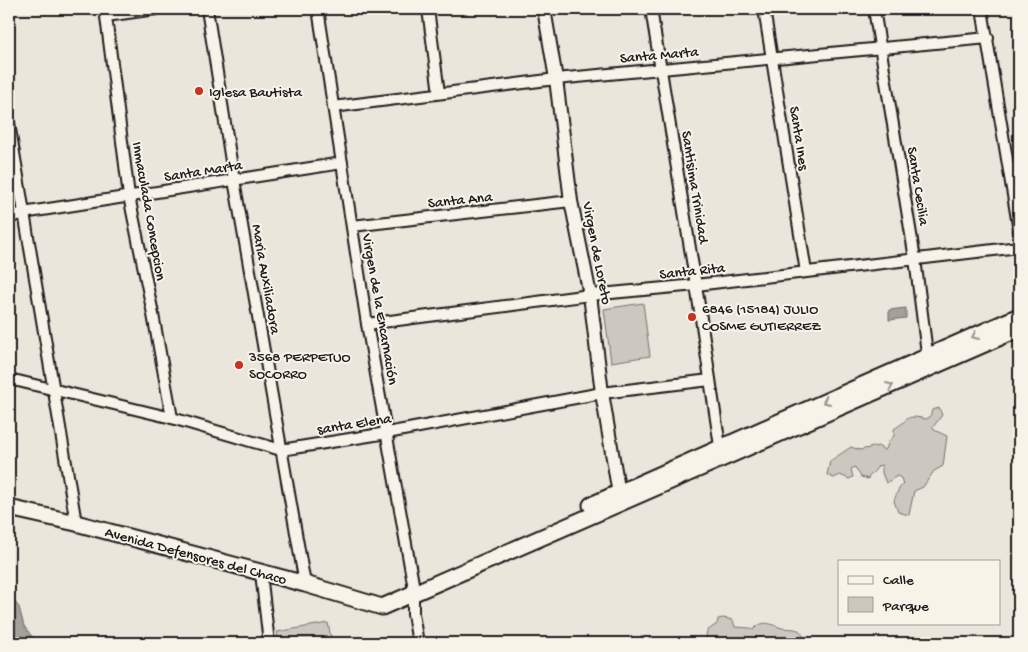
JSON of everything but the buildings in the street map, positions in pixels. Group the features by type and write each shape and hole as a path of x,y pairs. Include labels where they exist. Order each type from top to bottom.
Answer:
{"main road":[{"path":"928,363 1019,316"},
{"path":"351,598 377,598 413,588 928,363 1019,329"},
{"name":"Avenida Defensores del Chaco","path":"9,508 76,523 305,584 382,607 413,588"}],"street":[{"path":"106,12 156,9"},
{"name":"Maria Auxiliadora","path":"207,9 234,180 305,584"},
{"name":"Virgen de la Encarnación","path":"318,9 368,324 413,588 413,614 418,643"},
{"path":"428,9 439,93"},
{"name":"Virgen de Loreto","path":"544,9 556,79 571,201 590,295 602,393 619,498"},
{"name":"Santisima Trinidad","path":"651,9 721,453"},
{"name":"Santa Ines","path":"764,9 806,272"},
{"name":"Santa Cecilia","path":"874,9 915,260 928,363"},
{"path":"982,9 1019,231"},
{"name":"Inmaculada Concepcion","path":"106,12 130,196 172,418"},
{"name":"Santa Marta","path":"333,107 556,79 988,38"},
{"path":"9,123 76,523"},
{"name":"Santa Marta","path":"9,218 23,213 342,163"},
{"name":"Santa Ana","path":"352,226 571,201"},
{"name":"Santa Rita","path":"368,324 590,295 696,285 1019,247"},
{"name":"santa Elena","path":"9,380 172,418 281,450 388,433 602,393 710,380"},
{"path":"260,573 269,643"}],"green space":[{"path":"643,303 650,356 611,362 604,309"},
{"path":"939,408 942,415 933,427 934,430 947,436 943,466 934,471 923,487 914,491 909,515 898,512 894,501 898,490 903,484 901,478 897,476 886,483 882,473 882,465 878,466 868,479 861,477 855,467 851,469 853,477 849,479 840,475 834,478 827,475 830,461 851,447 860,450 878,446 884,450 894,436 894,429 908,418 926,419 930,417 932,410"},
{"path":"718,619 733,620 735,627 753,630 764,623 782,628 796,629 800,631 805,639 823,643 713,643 706,637 707,631 717,624"},
{"path":"328,623 332,643 279,643 277,632"}],"shaded area":[{"path":"906,308 906,318 889,320 889,310"},
{"path":"9,595 19,607 24,626 37,643 9,643"}],"place":[{"name":"Iglesa Bautista","path":"199,91"},
{"name":"6846 (15184) JULIO COSME GUTIERREZ","path":"692,317"},
{"name":"3568 PERPETUO SOCORRO","path":"239,365"}]}
